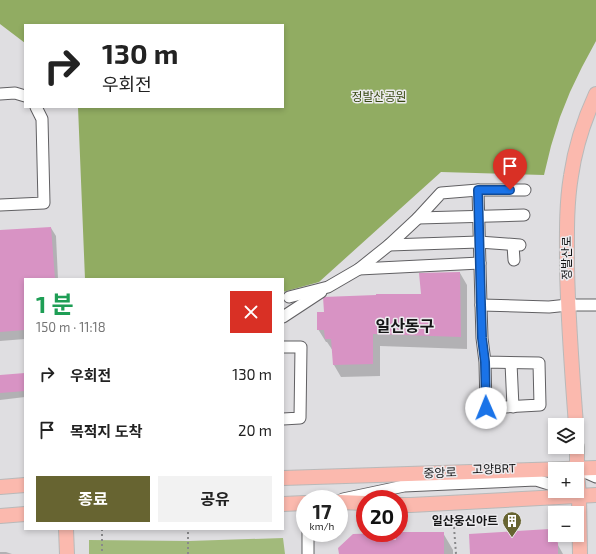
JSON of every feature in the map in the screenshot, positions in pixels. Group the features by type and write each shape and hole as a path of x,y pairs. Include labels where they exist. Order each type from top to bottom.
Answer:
{"main road":[{"name":"정발산로","path":"576,418 568,305 567,213 575,154 596,94"},
{"name":"중앙로","path":"584,469 596,468"},
{"name":"중앙로","path":"284,478 548,471"},
{"path":"0,487 24,485"},
{"path":"584,494 596,495"},
{"path":"408,505 548,496"},
{"path":"573,498 580,554"},
{"path":"284,504 296,503"},
{"path":"0,516 24,514"},
{"path":"66,530 67,554"}],"street":[{"path":"0,94 15,93 24,96"},
{"path":"0,205 44,203 42,119 36,108"},
{"path":"284,316 328,287 359,269 389,245 418,218 441,193 478,190 525,190"},
{"path":"478,190 482,338 485,362 486,408 540,405 540,363 485,362"},
{"path":"418,218 524,215"},
{"path":"389,245 479,242 517,245 514,260"},
{"path":"359,269 480,263"},
{"path":"289,298 328,287"},
{"path":"481,305 548,307 596,305"},
{"path":"284,347 301,347 301,355 300,418 284,419"},
{"path":"511,363 513,407"},
{"path":"584,473 596,477"},
{"name":"고양BRT","path":"348,499 404,486 536,480 548,484"},
{"path":"308,542 308,554"}],"path":[{"path":"454,528 456,554"},
{"path":"102,530 102,554"},
{"path":"188,530 188,554"}],"green space":[{"name":"정발산공원","path":"0,0 596,0 596,41 570,92 560,117 544,175 441,172 319,282 284,292 284,278 85,278 78,108 284,108 284,24 24,24 24,42 0,24"},
{"path":"283,538 285,554 89,554 89,540 189,541"}],"building":[{"path":"51,227 55,278 24,278 24,330 0,332 0,230"},
{"path":"460,272 461,337 373,334 373,364 333,365 331,339 325,339 324,330 317,330 317,312 324,312 323,297 376,294 421,294 419,273"},
{"path":"24,373 24,391 0,393 0,375"},
{"name":"일산웅신아트","path":"548,529 548,542 557,542 558,554 470,554 469,534"},
{"path":"408,532 444,532 444,554 339,554 338,548 344,542 348,542 348,539 353,534 356,534 356,542 408,542"}],"place":[{"name":"일산웅신아트","path":"512,538"}],"district":[{"name":"일산동구","path":"405,326"}],"route":[{"path":"486,408 485,362 482,338 478,190 510,190"}]}
